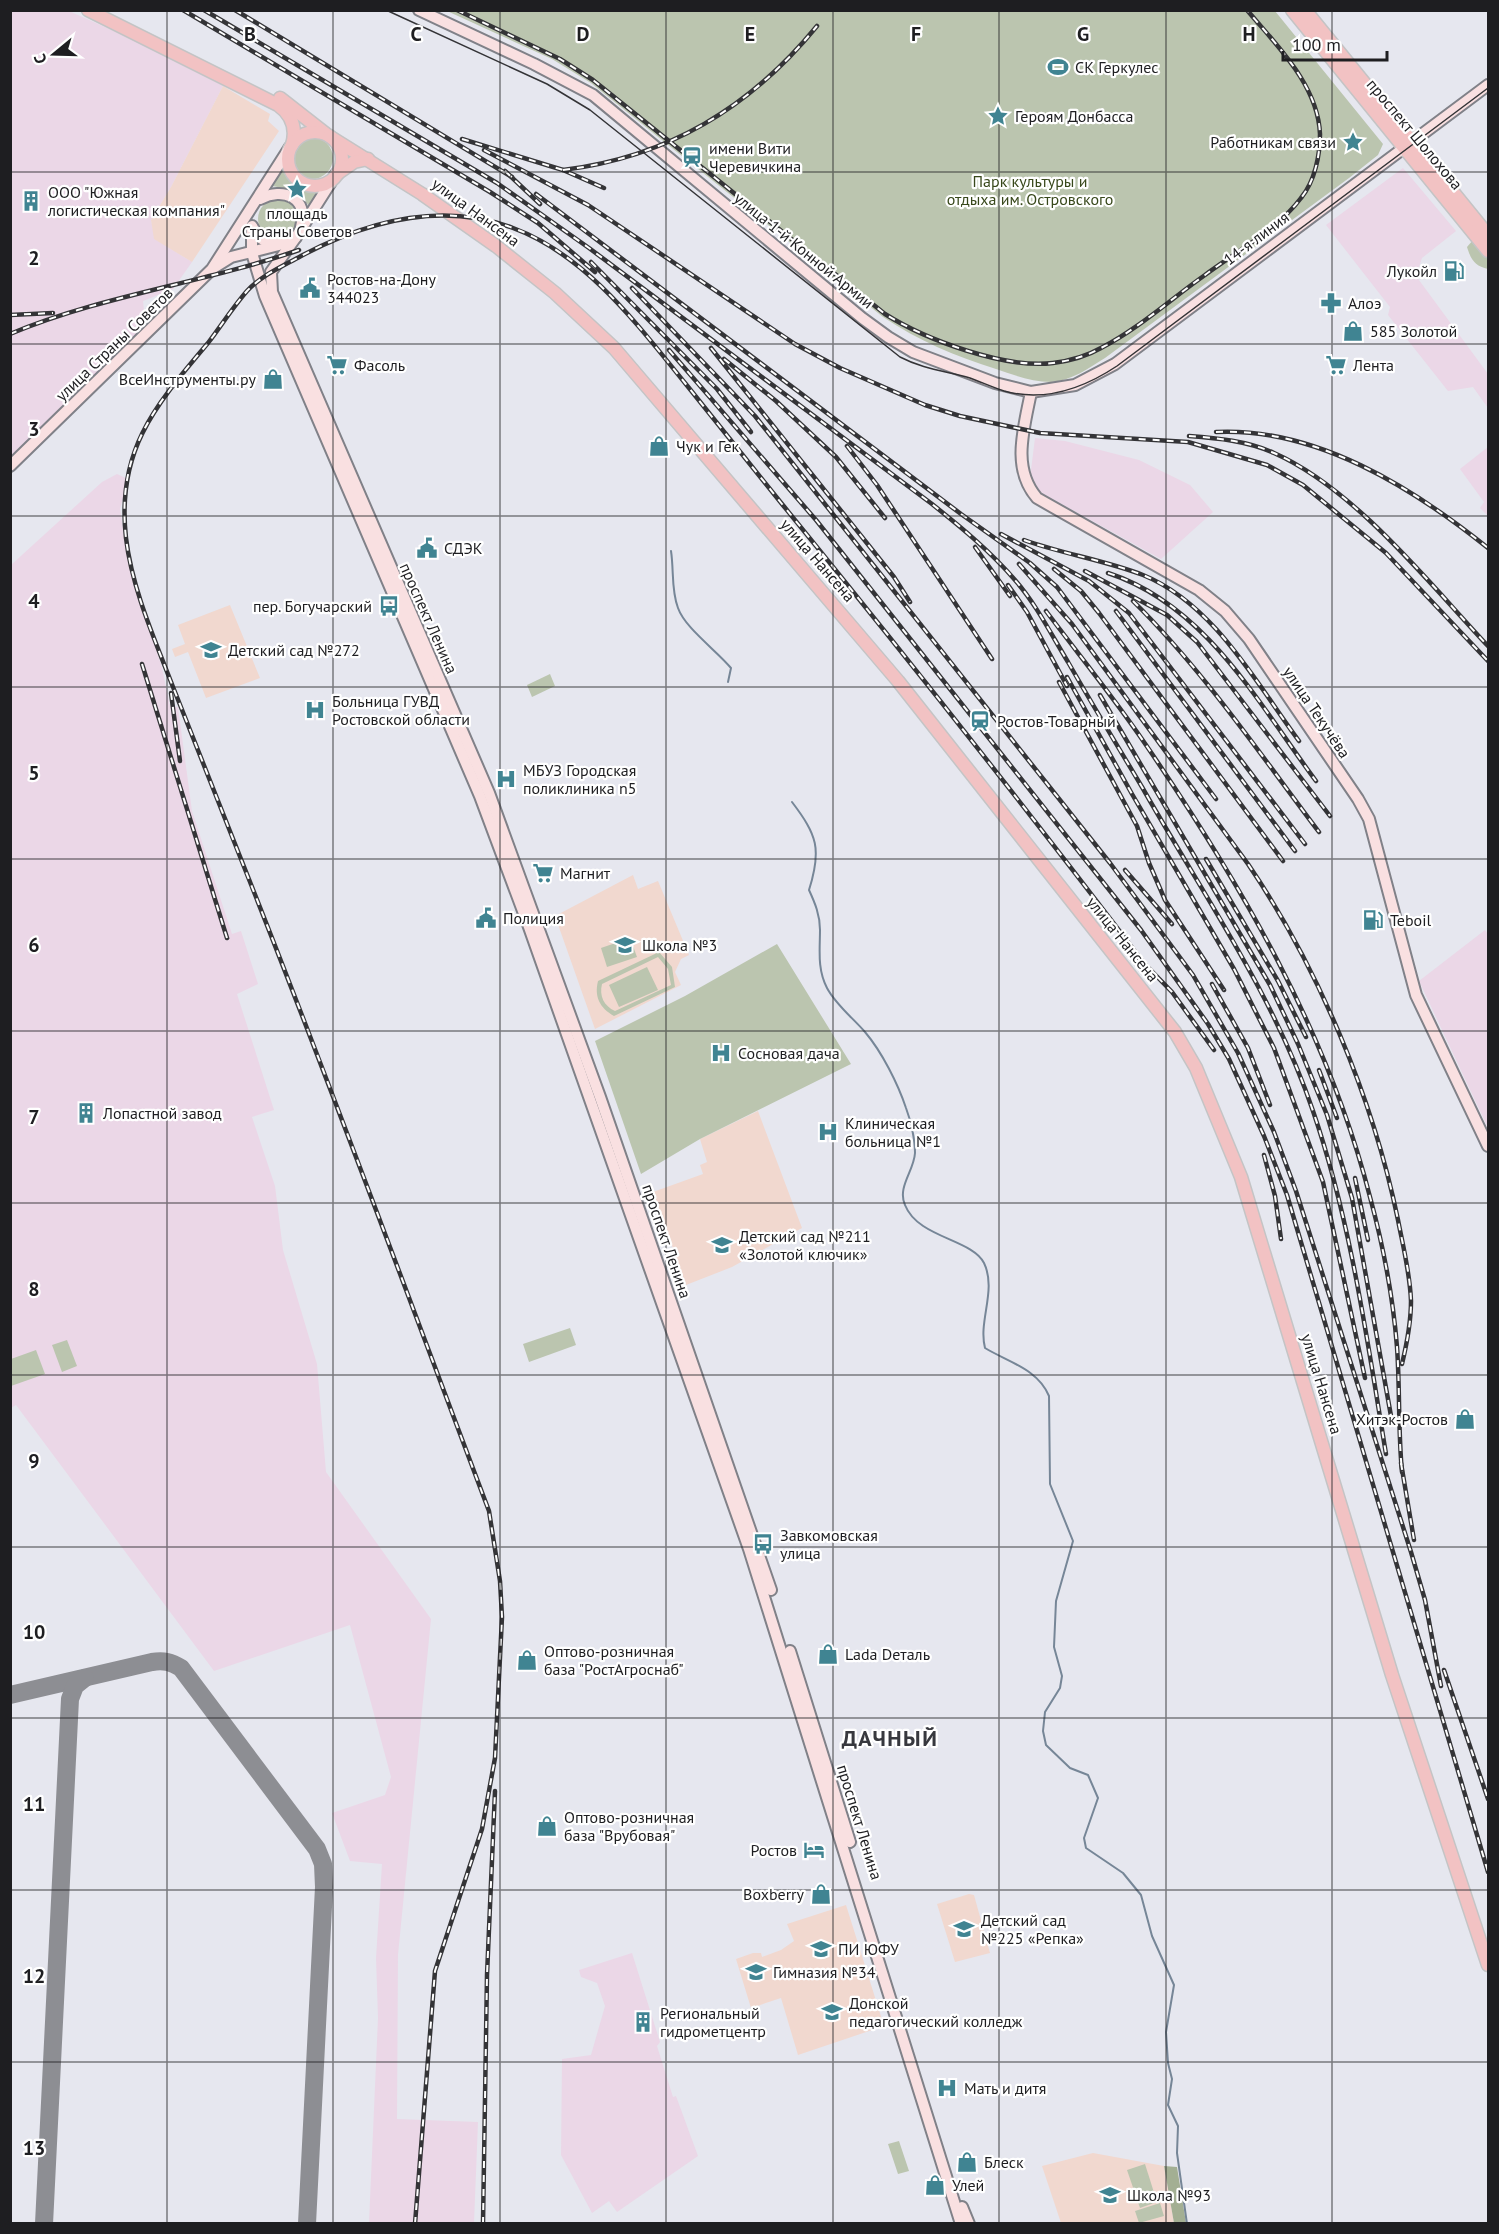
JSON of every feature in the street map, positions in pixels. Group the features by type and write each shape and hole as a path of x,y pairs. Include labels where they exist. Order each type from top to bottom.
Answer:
{"main road":[{"path":"88,10 286,106"},
{"path":"107,10 219,65 286,106 295,136 291,146 253,209 212,269"},
{"name":"улица 1-й Конной Армии","path":"419,10 534,64 593,95 862,318 900,345 995,383 1031,392"},
{"name":"проспект Шолохова","path":"1292,10 1488,235"},
{"name":"проспект Шолохова","path":"1305,10 1488,251"},
{"name":"14-я линия","path":"1031,392 1075,385 1096,377 1488,85"},
{"name":"улица Нансена","path":"286,106 327,135 422,194 496,246 555,293 614,348 898,681 1175,1032 1196,1068 1241,1177 1392,1675 1488,1965"},
{"path":"269,294 271,272 298,234 337,173 341,165 340,151 327,135 315,132 304,134 291,146 289,167 300,181 321,185 337,173 354,162 368,159"},
{"path":"212,269 231,257 280,245 298,234 302,212 293,197 277,192 259,199"},
{"path":"253,209 252,253 269,294"},
{"path":"252,227 260,239 270,244 280,245"},
{"name":"улица Страны Советов","path":"10,466 212,269"},
{"name":"проспект Ленина","path":"269,294 480,796 529,927 749,1548 961,2223"},
{"name":"проспект Ленина","path":"269,294 489,794 604,1108 754,1537 818,1737 958,2195 969,2223"},
{"name":"улица Текучёва","path":"1031,392 1021,454 1021,471 1026,486 1036,498 1198,590 1225,611 1249,639 1358,798 1369,819 1416,995 1488,1146"}],"shaded area":[{"path":"11,11 69,11 179,60 223,86 171,187 151,220 155,239 192,262 173,289 143,301 146,329 11,458"},
{"path":"223,86 270,114 268,121 279,131 192,262 154,239 151,220 171,187"},
{"path":"1403,168 1456,231 1422,258 1416,276 1488,374 1488,408 1473,387 1448,391 1388,315 1390,307 1326,225"},
{"path":"1035,438 1065,441 1139,460 1190,485 1213,512 1161,559 1029,486"},
{"path":"1488,447 1488,516 1480,508 1484,502 1460,469"},
{"path":"117,474 128,479 120,509 126,549 162,668 170,706 178,707 192,811 232,934 241,931 258,984 237,994 274,1110 252,1117 275,1186 283,1250 317,1364 326,1472 431,1619 398,1955 397,2119 478,2122 474,2223 369,2223 378,2018 376,1958 382,1864 350,1861 332,1813 385,1795 391,1777 350,1625 214,1671 16,1405 11,1408 11,565 102,482"},
{"name":"Детский сад №272","path":"230,605 260,678 206,698 188,652 175,657 172,649 185,644 178,625"},
{"name":"Школа №3","path":"633,875 638,889 658,881 689,955 681,959 675,972 681,985 595,1029 555,916"},
{"path":"1485,930 1488,934 1488,1128 1419,981"},
{"name":"Детский сад №211 «Золотой ключик»","path":"758,1111 802,1228 732,1267 686,1285 653,1192 703,1174 700,1165 707,1162 700,1139"},
{"name":"Детский сад №225 «Репка»","path":"969,1894 974,1895 990,1953 955,1962 937,1904"},
{"path":"846,1905 884,2026 798,2055 781,1998 751,2008 736,1959 753,1953 761,1953 762,1957 781,1950 794,1941 787,1924"},
{"path":"632,1953 660,2042 657,2046 673,2097 676,2096 698,2156 617,2212 609,2201 592,2213 561,2155 562,2059 591,2055 605,2006 597,1983 581,1977 579,1970"},
{"name":"Школа №93","path":"1093,2153 1164,2166 1174,2223 1061,2223 1042,2166"}],"green space":[{"name":"Парк культуры и отдыха им. Островского","path":"447,11 1275,11 1383,144 1378,155 1349,178 1105,358 1066,379 1051,382 1037,381 952,353 897,326 591,83 552,59"},
{"path":"312,137 327,143 333,158 327,173 312,179 297,173 291,158 297,143"},
{"path":"282,169 297,186 320,190 310,207 295,190 272,186"},
{"path":"278,199 286,200 292,205 297,211 297,227 292,233 286,238 278,239 270,238 264,233 259,227 258,219 259,211 264,205 270,200"},
{"path":"1473,240 1488,256 1488,269 1474,262 1470,255 1467,247"},
{"path":"550,674 555,686 532,697 527,685"},
{"path":"630,938 637,957 607,967 601,948"},
{"name":"Сосновая дача","path":"777,944 851,1064 700,1139 641,1174 595,1041 685,996"},
{"path":"659,952 672,967 675,987 614,1016 599,1002 598,981","holes":["658,957 668,969 671,985 615,1011 603,1000 602,984"]},
{"path":"647,967 658,990 619,1007 609,985"},
{"path":"570,1328 576,1345 529,1362 523,1344"},
{"path":"67,1340 77,1366 62,1372 52,1345"},
{"path":"36,1350 45,1374 11,1386 11,1359"},
{"path":"899,2141 909,2171 898,2174 888,2144"},
{"path":"1145,2164 1157,2202 1140,2208 1127,2170"},
{"path":"1164,2166 1177,2167 1186,2223 1174,2223"},
{"path":"1160,2203 1164,2216 1139,2223 1135,2211"}],"waterway":[{"path":"671,551 678,608 694,631 731,668 728,682"},
{"path":"792,802 807,824 815,843 815,864 809,890 819,919 820,959 824,981 835,1000 865,1032 877,1049 894,1079 910,1119 915,1153 904,1185 905,1205 921,1225 978,1255 984,1263 989,1284 983,1338 985,1348 1030,1373 1038,1379 1049,1396 1050,1484 1073,1541 1056,1601 1054,1647 1062,1676 1060,1688 1045,1712 1043,1731 1046,1745 1070,1768 1088,1775 1098,1798 1084,1838 1086,1848 1123,1873 1141,1895 1152,1936 1174,1985 1166,2032 1168,2063 1172,2079 1168,2105 1178,2126 1177,2153 1187,2224"}],"taxiway":[{"path":"10,1695 152,1662 164,1661 181,1668 317,1849 323,1864 324,1887 307,2224"},
{"path":"44,2224 70,1699 75,1686 85,1678"}],"tram line":[{"path":"386,10 547,84 590,110 900,357 926,367 1019,394 1049,394 1063,391 1091,381 1117,366 1488,88"}],"railway":[{"path":"183,10 490,192 538,223 595,272"},
{"path":"204,10 497,183 589,248 932,504 986,550 1023,589 1258,985 1297,1068 1326,1153 1348,1238 1365,1324 1386,1454"},
{"path":"235,10 512,177"},
{"path":"457,10 560,59 593,80 885,314 944,343 990,357 1034,364 1053,363 1084,356 1128,332 1269,230 1291,210 1306,191 1318,159 1320,134 1318,116 1312,99 1294,67 1247,10"},
{"path":"563,170 638,154 704,124 735,104 764,81 817,26"},
{"path":"462,139 563,170 604,188"},
{"path":"484,150 588,205 795,344 840,368 925,405 960,416 1040,433 1188,442 1267,465 1303,485 1386,553 1488,661"},
{"path":"505,171 540,204"},
{"path":"536,194 961,514 1030,563 1057,587 1216,799"},
{"path":"415,2224 435,1971 482,1829 495,1758 502,1617 500,1581 489,1511 314,1046 159,651 133,576 126,538 124,507 127,479 143,431 171,388 247,291 259,280 301,256 352,233 378,225 432,216 459,216 486,220 513,228 539,240 564,255 587,273 629,315 919,675 1144,963"},
{"path":"10,334 81,309 227,272 299,250"},
{"path":"591,262 717,389 751,432"},
{"path":"632,288 755,416 1110,863 1193,975 1238,1053 1274,1132 1296,1191 1411,1552 1425,1600 1441,1686"},
{"path":"10,315 53,313"},
{"path":"711,348 894,577 910,602"},
{"path":"669,350 816,520 1141,930 1208,1024 1229,1059 1264,1136 1287,1195 1488,1872"},
{"path":"724,359 776,401 836,457 885,518"},
{"path":"1216,432 1253,433 1290,440 1326,451 1395,484 1428,504 1488,548"},
{"path":"1189,436 1232,441 1264,449 1304,469 1333,489 1389,539 1488,646"},
{"path":"847,446 877,485 992,659"},
{"path":"1001,534 1089,581 1129,613 1305,844"},
{"path":"1024,540 1128,570 1168,588 1191,605 1232,647 1299,741"},
{"path":"975,547 1010,596"},
{"path":"1019,564 1072,624 1248,864 1274,904 1320,990 1340,1035 1374,1127 1398,1220 1408,1270 1411,1301 1402,1364"},
{"path":"1054,569 1081,591 1099,613 1283,861"},
{"path":"1085,571 1167,615 1197,642 1330,816"},
{"path":"1108,573 1143,588 1174,608 1202,632 1251,689 1316,781"},
{"path":"1008,585 1027,612 1067,686"},
{"path":"1133,601 1207,684 1319,832"},
{"path":"1046,611 1134,728 1215,851 1278,961 1331,1076 1370,1197 1387,1271 1397,1347 1402,1472"},
{"path":"1116,611 1295,851"},
{"path":"142,664 227,938"},
{"path":"1067,677 1234,969 1274,1048 1323,1182 1365,1378"},
{"path":"1059,682 1137,826 1149,863 1165,900 1224,990"},
{"path":"171,693 180,761"},
{"path":"1100,695 1270,985 1298,1044 1327,1115 1352,1198 1391,1416"},
{"path":"1206,859 1278,981 1306,1037"},
{"path":"1125,870 1172,924"},
{"path":"1138,957 1172,992 1214,1050"},
{"path":"1212,984 1248,1048 1270,1105"},
{"path":"1319,1070 1337,1118"},
{"path":"1264,1155 1275,1196 1281,1239"},
{"path":"1355,1178 1368,1240"},
{"path":"1401,1463 1414,1540"},
{"path":"1444,1670 1488,1799"},
{"path":"483,2224 487,1975 495,1791"}],"place":[{"name":"СК Геркулес","path":"1058,67"},
{"name":"Героям Донбасса","path":"998,116"},
{"name":"Работникам связи","path":"1353,142"},
{"name":"имени Вити Черевичкина","path":"692,157"},
{"name":"площадь Страны Советов","path":"297,189"},
{"name":"ООО \"Южная логистическая компания\"","path":"31,201"},
{"name":"Лукойл","path":"1454,271"},
{"name":"Ростов-на-Дону 344023","path":"310,288"},
{"name":"Алоэ","path":"1331,303"},
{"name":"585 Золотой","path":"1353,331"},
{"name":"Фасоль","path":"337,365"},
{"name":"Лента","path":"1336,365"},
{"name":"ВсеИнструменты.ру","path":"273,379"},
{"name":"Чук и Гек","path":"659,446"},
{"name":"СДЭК","path":"427,548"},
{"name":"пер. Богучарский","path":"389,606"},
{"name":"Детский сад №272","path":"211,650"},
{"name":"Больница ГУВД Ростовской области","path":"315,710"},
{"name":"Ростов-Товарный","path":"980,721"},
{"name":"МБУЗ Городская поликлиника n5","path":"506,779"},
{"name":"Магнит","path":"543,873"},
{"name":"Полиция","path":"486,918"},
{"name":"Teboil","path":"1373,920"},
{"name":"Школа №3","path":"625,945"},
{"name":"Сосновая дача","path":"721,1053"},
{"name":"Лопастной завод","path":"86,1113"},
{"name":"Клиническая больница №1","path":"828,1132"},
{"name":"Детский сад №211 «Золотой ключик»","path":"722,1245"},
{"name":"Хитэк-Ростов","path":"1465,1419"},
{"name":"Завкомовская улица","path":"763,1544"},
{"name":"Lada Dеталь","path":"828,1654"},
{"name":"Оптово-розничная база \"РостАгроснаб\"","path":"527,1660"},
{"name":"Оптово-розничная база \"Врубовая\"","path":"547,1826"},
{"name":"Ростов","path":"814,1850"},
{"name":"Boxberry","path":"821,1894"},
{"name":"Детский сад №225 «Репка»","path":"964,1929"},
{"name":"ПИ ЮФУ","path":"821,1949"},
{"name":"Гимназия №34","path":"756,1972"},
{"name":"Донской педагогический колледж","path":"832,2012"},
{"name":"Региональный гидрометцентр","path":"643,2022"},
{"name":"Мать и дитя","path":"947,2088"},
{"name":"Блеск","path":"967,2162"},
{"name":"Улей","path":"935,2185"},
{"name":"Школа №93","path":"1110,2195"}],"district":[{"name":"ДАЧНЫЙ","path":"890,1738"}]}
